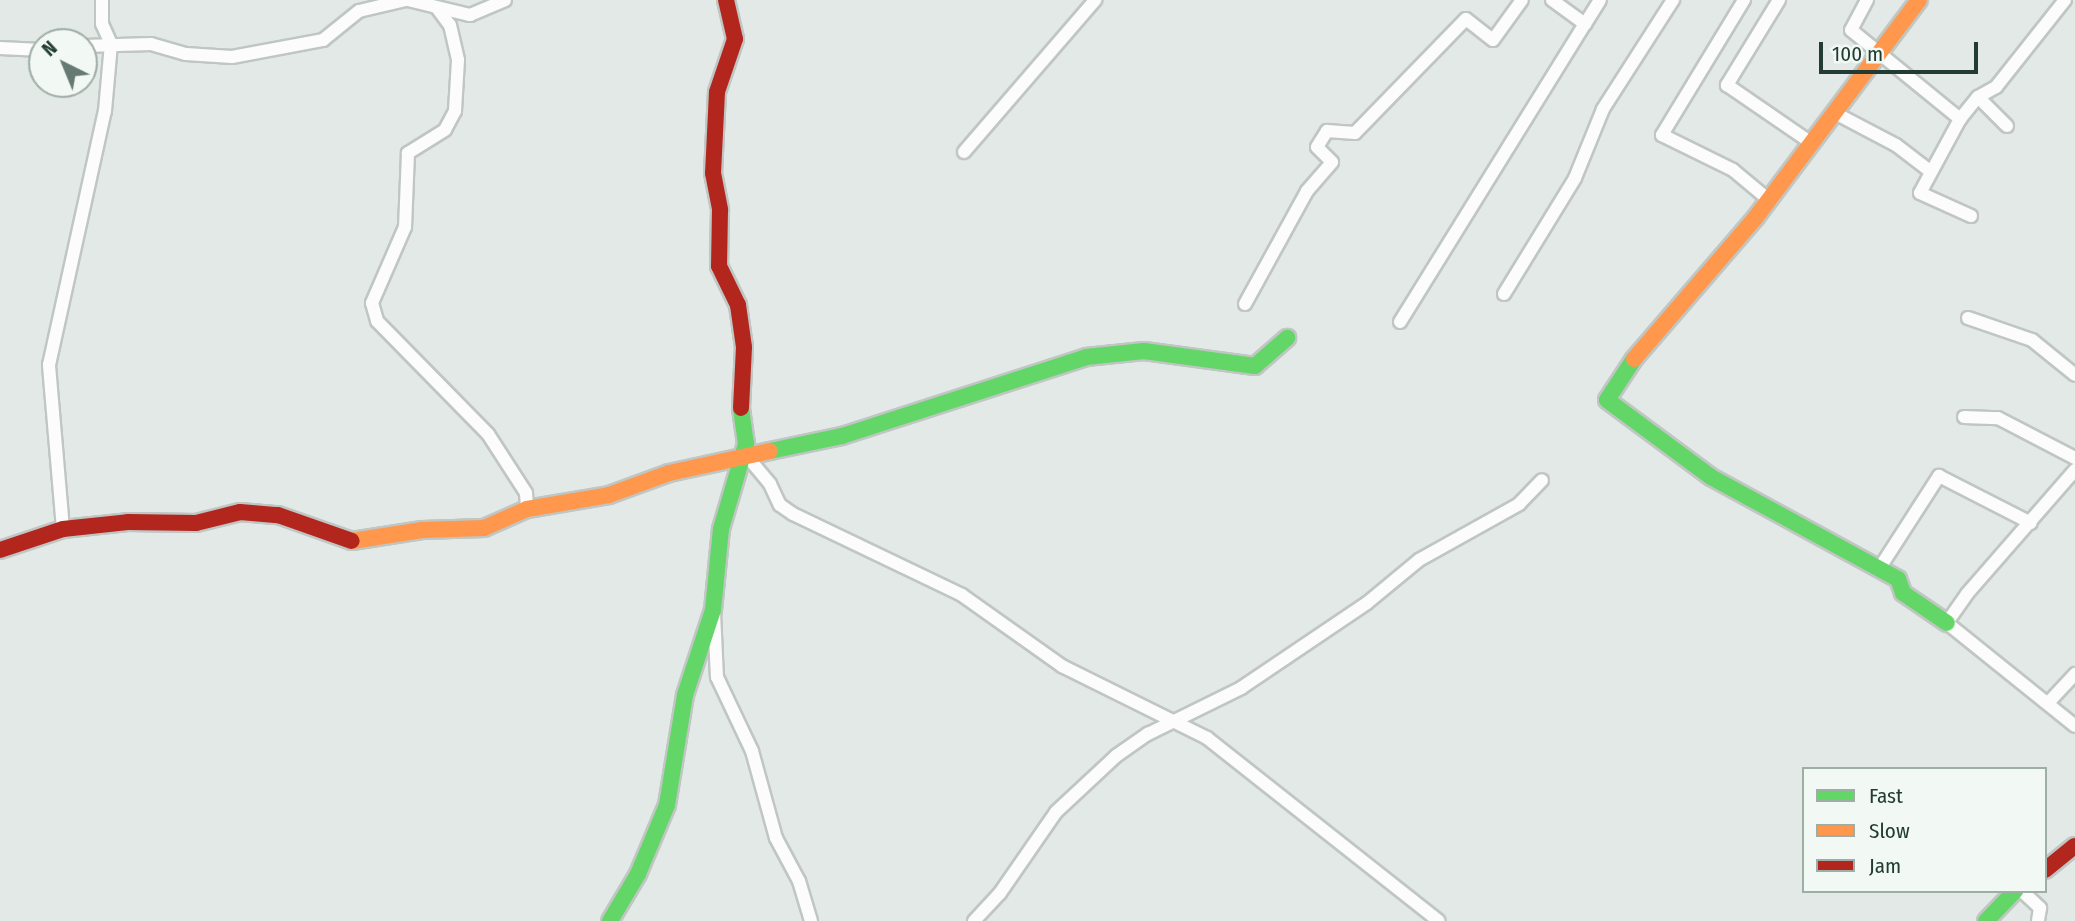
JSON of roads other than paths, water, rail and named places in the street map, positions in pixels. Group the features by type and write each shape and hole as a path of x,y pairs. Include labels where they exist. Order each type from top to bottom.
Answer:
{"street":[{"path":"63,529 50,365 94,170 111,44 102,24 102,0"},
{"path":"98,45 151,44 186,54 232,57 323,40 359,11 406,0 470,15 505,0"},
{"path":"610,921 638,874 667,805 685,695 713,610 721,529 745,454 744,347 738,305 719,266 720,210 713,173 717,92 735,39 726,0"},
{"path":"964,152 1094,0"},
{"path":"1245,304 1307,191 1332,162 1317,147 1327,131 1355,133 1466,19 1493,40 1522,0"},
{"path":"1552,0 1585,24"},
{"path":"1400,322 1600,0"},
{"path":"1504,294 1575,178 1603,109 1673,0"},
{"path":"1744,0 1662,135 1733,170 1769,200"},
{"path":"1779,0 1727,85 1813,144"},
{"path":"1867,0 1850,30 1960,119"},
{"path":"1919,0 1769,200 1638,352 1607,400 1711,477 1898,579 1903,593 1947,623 2075,726"},
{"path":"1971,216 1920,193 1960,119 1978,97 1996,87 2065,0"},
{"path":"437,8 450,25 458,60 455,111 444,130 408,153 404,227 391,267 372,303 377,321 488,434 526,493 527,509"},
{"path":"0,48 28,49"},
{"path":"1978,97 2007,125"},
{"path":"1835,113 1896,145 1931,172"},
{"path":"1968,318 2032,340 2075,375"},
{"path":"0,550 63,529 128,522 196,523 240,512 278,515 348,542 422,530 484,528 527,509 609,495 669,473 745,454 842,436 1086,357 1144,351 1207,356 1255,366 1287,338"},
{"path":"1964,417 1998,418 2075,458"},
{"path":"745,454 770,484 780,505 962,595 1062,666 1206,738 1439,921"},
{"path":"1947,623 1967,594 2075,470"},
{"path":"1879,569 1938,476 2031,523"},
{"path":"974,921 1000,893 1056,812 1116,757 1172,722 1252,681 1367,603 1419,560 1519,504 1542,480"},
{"path":"713,610 718,629 717,677 752,751 776,838 799,881 811,921"},
{"path":"2048,703 2075,674"},
{"path":"2047,868 2075,846"},
{"path":"1986,921 2013,893"},
{"path":"2024,893 2040,908 2038,921"}]}
